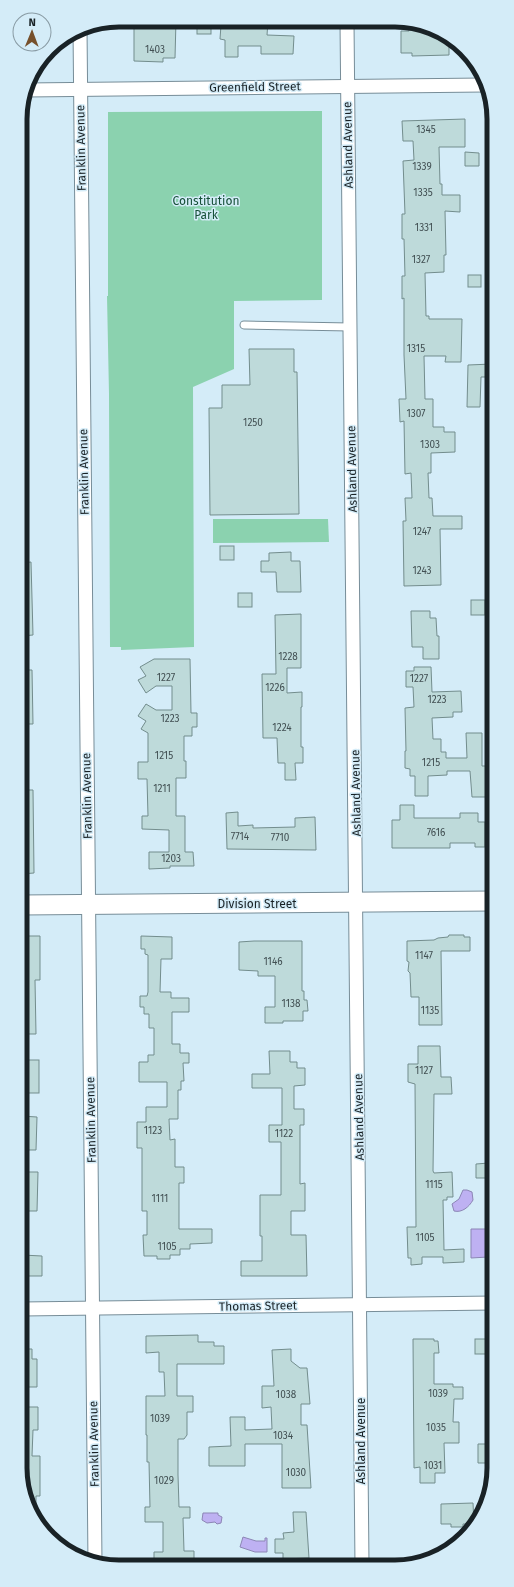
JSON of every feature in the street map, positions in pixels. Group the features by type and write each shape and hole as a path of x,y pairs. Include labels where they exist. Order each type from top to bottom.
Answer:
{"street":[{"name":"Ashland Avenue","path":"347,27 357,903 362,1560"},
{"name":"Franklin Avenue","path":"80,36 95,1556"},
{"name":"Greenfield Street","path":"32,90 481,85"},
{"name":"Division Street","path":"27,905 487,901"},
{"name":"Thomas Street","path":"27,1309 487,1303"}],"lane":[{"path":"244,325 350,327"}],"green space":[{"name":"Constitution Park","path":"322,111 322,300 234,301 234,369 193,387 194,647 121,650 121,647 110,647 107,296 108,112"},
{"path":"213,519 328,519 329,542 213,543"}],"shaded area":[{"path":"463,1190 472,1192 473,1200 465,1209 454,1211 452,1204 459,1199"},
{"path":"471,1229 487,1229 487,1257 471,1258"},
{"path":"203,1513 218,1513 218,1515 222,1517 221,1523 207,1523 202,1520"},
{"path":"243,1537 256,1541 265,1541 265,1538 267,1538 267,1552 255,1552 240,1547"}],"building":[{"path":"134,27 176,27 175,58 163,58 163,62 134,61"},
{"path":"197,27 211,27 211,34 197,34"},
{"path":"221,27 268,27 267,35 294,36 293,54 261,54 261,46 238,46 238,57 225,57 225,40 220,39"},
{"path":"409,28 425,32 441,39 449,45 449,55 412,56 412,53 401,53 401,31 409,31"},
{"path":"465,119 465,147 439,147 440,184 442,184 442,195 460,195 460,212 445,211 446,255 444,255 444,272 425,273 426,316 429,316 429,319 462,319 461,362 445,362 446,356 424,356 425,399 433,399 433,427 444,427 444,432 455,432 455,452 431,453 431,473 428,473 429,498 432,498 433,516 462,516 462,529 440,529 441,585 404,586 403,521 406,521 405,498 412,498 411,473 405,474 404,421 400,422 399,399 406,399 404,298 402,299 402,276 405,276 404,239 402,239 402,214 405,214 403,161 414,160 413,141 403,141 402,121"},
{"path":"465,152 479,153 479,166 465,166"},
{"path":"468,275 481,275 481,287 468,287"},
{"path":"249,349 294,349 294,372 297,372 299,514 210,515 209,408 222,408 222,385 250,385"},
{"path":"487,364 487,377 481,377 480,407 467,407 468,365"},
{"path":"220,546 234,546 234,560 220,560"},
{"path":"291,552 291,561 300,561 301,592 277,592 276,572 261,572 261,561 269,561 269,553"},
{"path":"27,562 31,562 33,635 27,636"},
{"path":"238,593 252,593 252,607 238,607"},
{"path":"471,600 485,600 485,615 471,615"},
{"path":"411,611 430,611 430,618 436,618 437,636 439,636 439,659 423,659 423,647 412,647"},
{"path":"301,614 301,668 287,668 287,693 302,692 301,747 303,747 303,763 295,763 296,780 285,780 285,763 278,763 277,738 263,738 262,674 276,674 275,615"},
{"path":"154,659 190,659 191,713 197,713 197,727 192,727 192,736 184,736 186,778 176,778 176,816 185,816 185,852 193,852 194,866 170,866 170,868 149,869 149,852 169,852 169,830 142,829 142,816 148,816 147,779 138,779 138,762 148,762 148,733 141,729 146,721 138,716 146,704 156,710 172,710 172,686 156,686 146,693 138,680 146,676 140,667"},
{"path":"414,667 431,667 432,692 461,691 462,712 453,712 453,717 432,718 433,739 441,739 441,752 446,752 446,758 467,758 466,733 482,733 482,766 487,766 487,797 472,797 470,771 447,771 447,775 428,776 428,796 415,796 415,776 410,776 410,769 405,768 405,708 414,707 413,687 406,687 406,671 414,671"},
{"path":"27,670 32,670 33,724 27,724"},
{"path":"27,790 33,790 34,873 27,874"},
{"path":"400,805 414,805 414,818 460,818 460,813 478,813 478,822 485,822 485,847 475,847 475,843 450,843 450,848 392,848 392,820 400,820"},
{"path":"238,812 238,826 253,825 253,828 295,827 295,818 315,817 316,850 227,849 226,813"},
{"path":"449,935 464,935 464,937 470,937 470,951 441,951 442,1025 419,1025 419,997 411,997 410,973 408,971 409,962 407,961 407,941 434,940 448,937"},
{"path":"27,936 40,936 40,980 35,980 36,1034 27,1034"},
{"path":"141,936 172,937 172,959 161,959 160,992 171,992 171,998 189,998 189,1012 172,1012 172,1044 180,1044 180,1053 189,1053 189,1063 183,1063 184,1081 181,1081 181,1090 178,1090 178,1119 169,1119 170,1140 175,1139 175,1167 184,1167 184,1183 179,1183 179,1229 212,1229 212,1243 190,1244 190,1249 180,1249 180,1255 170,1255 170,1259 157,1259 157,1256 144,1256 143,1235 147,1235 147,1211 142,1211 142,1148 137,1148 137,1122 146,1122 146,1107 167,1107 167,1082 139,1082 139,1062 148,1062 148,1055 154,1055 154,1028 149,1028 149,1014 144,1014 144,1007 140,1007 140,996 147,996 148,992 148,955 145,954 145,949 141,949"},
{"path":"302,941 302,991 304,991 304,1000 307,1000 308,1011 303,1011 303,1021 265,1023 265,1007 275,1007 275,976 258,976 258,971 239,970 239,942"},
{"path":"418,1046 440,1046 441,1077 451,1077 452,1094 434,1094 433,1171 434,1173 452,1172 453,1197 447,1197 447,1200 443,1200 444,1250 464,1249 464,1262 443,1263 443,1257 422,1257 422,1264 411,1265 411,1258 408,1258 407,1227 416,1227 415,1084 408,1082 408,1064 418,1064"},
{"path":"269,1051 290,1051 290,1062 297,1062 297,1068 305,1068 305,1085 294,1086 294,1109 304,1109 304,1125 300,1125 300,1184 305,1183 305,1211 291,1211 291,1235 306,1235 307,1276 241,1276 241,1261 262,1261 262,1236 260,1236 260,1195 281,1195 281,1142 269,1142 269,1125 282,1125 282,1088 252,1088 252,1074 270,1074"},
{"path":"27,1060 39,1060 39,1093 27,1093"},
{"path":"27,1116 37,1117 36,1150 27,1150"},
{"path":"487,1163 487,1178 476,1178 476,1164"},
{"path":"27,1172 38,1172 37,1211 27,1211"},
{"path":"27,1255 42,1256 42,1276 27,1276"},
{"path":"198,1335 198,1342 214,1342 214,1346 224,1346 224,1364 177,1364 177,1396 193,1396 193,1412 187,1412 187,1435 184,1439 178,1439 178,1475 179,1507 190,1507 190,1518 183,1518 184,1551 194,1551 194,1560 154,1560 154,1552 163,1552 163,1522 145,1522 145,1507 150,1507 149,1462 147,1462 146,1435 146,1396 165,1396 164,1372 159,1372 159,1352 146,1353 146,1336"},
{"path":"413,1339 434,1339 434,1341 438,1341 439,1353 434,1353 434,1384 453,1384 453,1387 463,1387 463,1399 454,1399 453,1422 459,1422 459,1443 444,1443 445,1473 435,1473 435,1483 420,1483 420,1467 414,1468"},
{"path":"475,1339 487,1339 487,1354 475,1354"},
{"path":"27,1349 32,1349 32,1359 37,1359 37,1387 27,1387"},
{"path":"291,1349 291,1361 300,1368 307,1368 310,1404 301,1404 301,1425 307,1425 311,1488 282,1488 282,1444 245,1444 245,1466 209,1466 209,1447 231,1446 230,1417 245,1417 245,1430 272,1429 271,1407 262,1408 262,1386 274,1386 272,1350"},
{"path":"27,1407 38,1407 38,1430 33,1430 32,1456 40,1456 40,1496 36,1496 36,1507 32,1498 27,1474"},
{"path":"478,1444 487,1444 487,1463 478,1463"},
{"path":"473,1503 474,1515 468,1524 463,1524 463,1527 451,1527 451,1524 441,1524 441,1504"},
{"path":"293,1512 306,1512 309,1558 283,1559 283,1553 275,1553 275,1539 284,1539 283,1533 294,1532"}]}
